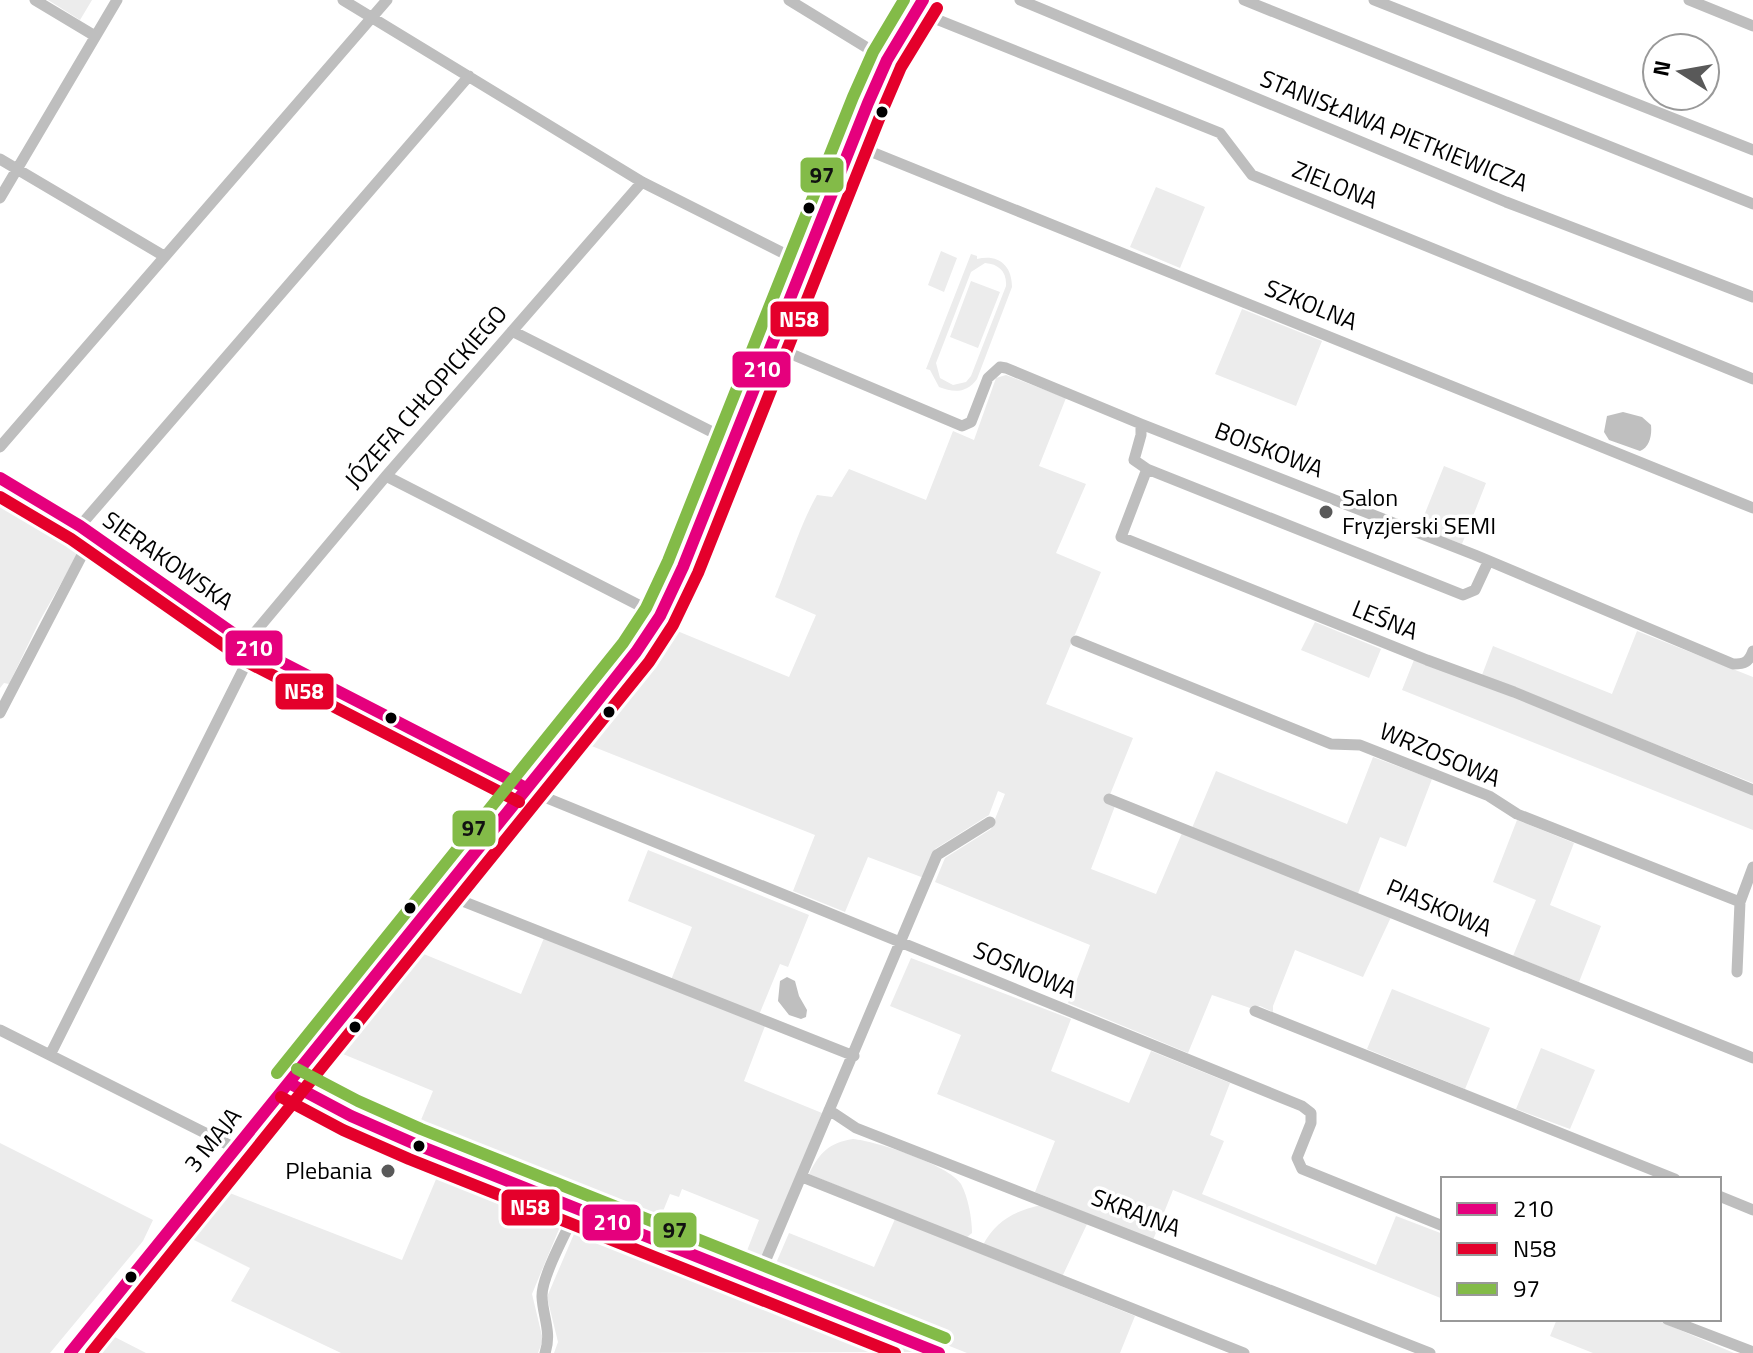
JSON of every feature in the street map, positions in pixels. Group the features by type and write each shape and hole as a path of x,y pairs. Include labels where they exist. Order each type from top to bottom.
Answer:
{"street":[{"path":"35,0 95,36"},
{"path":"0,198 117,0"},
{"path":"343,0 642,182 803,263"},
{"path":"0,447 387,0"},
{"path":"789,0 887,60"},
{"name":"STANISŁAWA PIETKIEWICZA","path":"1020,0 1506,202 1753,297"},
{"path":"1244,0 1753,204"},
{"path":"1374,0 1753,150"},
{"path":"1689,0 1753,26"},
{"name":"3 MAJA","path":"70,1353 636,652 660,616 683,567 887,60 919,6"},
{"name":"ZIELONA","path":"919,6 1220,133 1252,175 1753,379"},
{"path":"80,526 469,76"},
{"name":"SZKOLNA","path":"852,144 1753,508"},
{"path":"0,159 164,256"},
{"name":"JÓZEFA CHŁOPICKIEGO","path":"50,1055 250,645 386,476 642,182"},
{"path":"512,331 732,442"},
{"name":"BOISKOWA","path":"770,345 962,426 971,422 988,378 1000,367 1006,368 1733,664 1744,664 1753,651"},
{"path":"1141,424 1134,460 1147,469 1463,595 1475,590 1488,562"},
{"name":"LEŚNA","path":"1147,469 1121,537 1753,790"},
{"path":"386,476 660,616"},
{"name":"SIERAKOWSKA","path":"0,478 93,534 250,645 526,788"},
{"path":"0,713 93,534"},
{"name":"WRZOSOWA","path":"1076,641 1331,744 1360,745 1489,796 1517,814 1740,902"},
{"name":"SOSNOWA","path":"526,788 1302,1106 1311,1113 1311,1123 1297,1158 1302,1169 1441,1225"},
{"name":"PIASKOWA","path":"1109,799 1753,1058"},
{"path":"756,1283 937,855 990,822"},
{"path":"1737,972 1740,902 1753,867"},
{"path":"442,893 854,1056"},
{"path":"1255,1011 1670,1177"},
{"path":"0,1030 235,1148"},
{"path":"289,1083 321,1102 577,1209 756,1283 939,1353"},
{"name":"SKRAJNA","path":"829,1110 856,1128 1430,1353"},
{"path":"802,1177 1244,1353"},
{"path":"1721,1197 1753,1210"},
{"path":"545,1353 549,1337 542,1297 544,1283 577,1209"},
{"path":"1672,1321 1753,1352"}],"shaded area":[{"path":"48,0 92,0 80,20"},
{"path":"1156,187 1205,207 1180,268 1130,247"},
{"path":"941,251 957,258 944,292 928,285"},
{"path":"971,254 977,259 991,258 1002,263 1009,273 1012,287 977,379 965,389 950,390 939,387 930,370 926,369","holes":["985,263 1003,273 1006,286 971,376 966,382 953,385 940,378 936,363 971,272"]},
{"path":"971,281 1000,292 978,348 950,337"},
{"path":"1242,309 1322,341 1296,406 1215,374"},
{"path":"1006,375 1066,398 1039,466 1086,484 1056,553 1101,572 1046,704 1133,738 1107,802 1115,806 1091,869 1156,894 1182,833 1192,828 1216,771 1347,824 1373,757 1432,779 1406,847 1380,837 1355,901 1392,915 1363,977 1295,950 1273,1012 1260,1006 1253,1009 1212,995 1188,1053 1068,1003 1090,945 935,882 945,858 991,829 1005,794 998,791 989,815 935,849 924,878 868,857 845,912 793,891 815,835 584,743 670,628 789,677 816,615 775,597 799,532 817,495 832,497 849,469 926,500 953,431 974,440 996,378"},
{"path":"1623,412 1642,417 1651,425 1650,440 1640,451 1609,440 1604,432 1607,416"},
{"path":"1444,466 1486,483 1462,544 1419,528"},
{"path":"0,495 39,512 80,542 77,555 9,684 4,683 0,688"},
{"path":"1315,622 1381,649 1369,678 1301,650"},
{"path":"1637,631 1753,677 1753,783 1482,675 1493,646 1612,694"},
{"path":"1414,660 1513,696 1753,795 1753,830 1402,690"},
{"path":"1517,820 1574,843 1550,905 1601,926 1579,982 1513,956 1536,900 1493,882"},
{"path":"648,850 809,915 788,967 780,964 759,1015 671,980 692,927 628,901"},
{"path":"544,938 765,1026 744,1081 822,1113 760,1264 752,1268 741,1266 759,1220 682,1189 679,1197 670,1194 655,1231 416,1132 433,1091 338,1052 414,950 521,994"},
{"path":"911,958 1071,1019 1051,1071 1129,1103 1151,1051 1230,1083 1210,1135 1224,1141 1202,1194 1376,1265 1396,1216 1441,1233 1441,1298 1173,1190 1153,1240 1035,1192 1055,1141 937,1094 961,1035 890,1006"},
{"path":"787,977 795,981 807,1010 806,1017 801,1019 789,1015 778,1001 780,981"},
{"path":"1392,989 1490,1028 1465,1089 1367,1049"},
{"path":"1541,1048 1595,1070 1570,1129 1516,1109"},
{"path":"853,1139 911,1155 954,1177 966,1195 972,1233 966,1238 809,1174 826,1150"},
{"path":"0,1143 153,1220 143,1241 50,1353 0,1353"},
{"path":"442,1165 559,1212 562,1222 532,1294 543,1340 538,1353 341,1353 231,1301 250,1268 184,1235 222,1190 402,1260"},
{"path":"1041,1205 1088,1222 1062,1277 983,1245 994,1229 1007,1218"},
{"path":"895,1219 1135,1316 1120,1353 967,1353 771,1275 789,1233 874,1267"},
{"path":"584,1221 787,1303 920,1352 554,1353 558,1342 547,1297 577,1227"},
{"path":"1556,1321 1659,1321 1734,1353 1593,1353 1550,1336"},
{"path":"105,1332 146,1353 89,1353"}],"transit line":[{"name":"97","path":"277,1073 623,643 646,608 668,561 853,97 873,52 904,0"},
{"name":"210","path":"70,1353 591,709 660,616 683,567 868,103 887,60 923,0"},
{"name":"N58","path":"91,1353 649,662 673,625 698,573 883,109 901,67 937,8"},
{"name":"210","path":"0,478 80,526 254,648 526,788"},
{"name":"N58","path":"0,497 71,539 247,662 519,802"},
{"name":"97","path":"297,1069 421,1129 945,1338"},
{"name":"210","path":"289,1083 351,1116 415,1144 939,1353"},
{"name":"N58","path":"281,1097 343,1130 409,1159 895,1353"}],"place":[{"name":"Salon Fryzjerski SEMI","path":"1326,512"},
{"name":"Plebania","path":"388,1171"}]}
